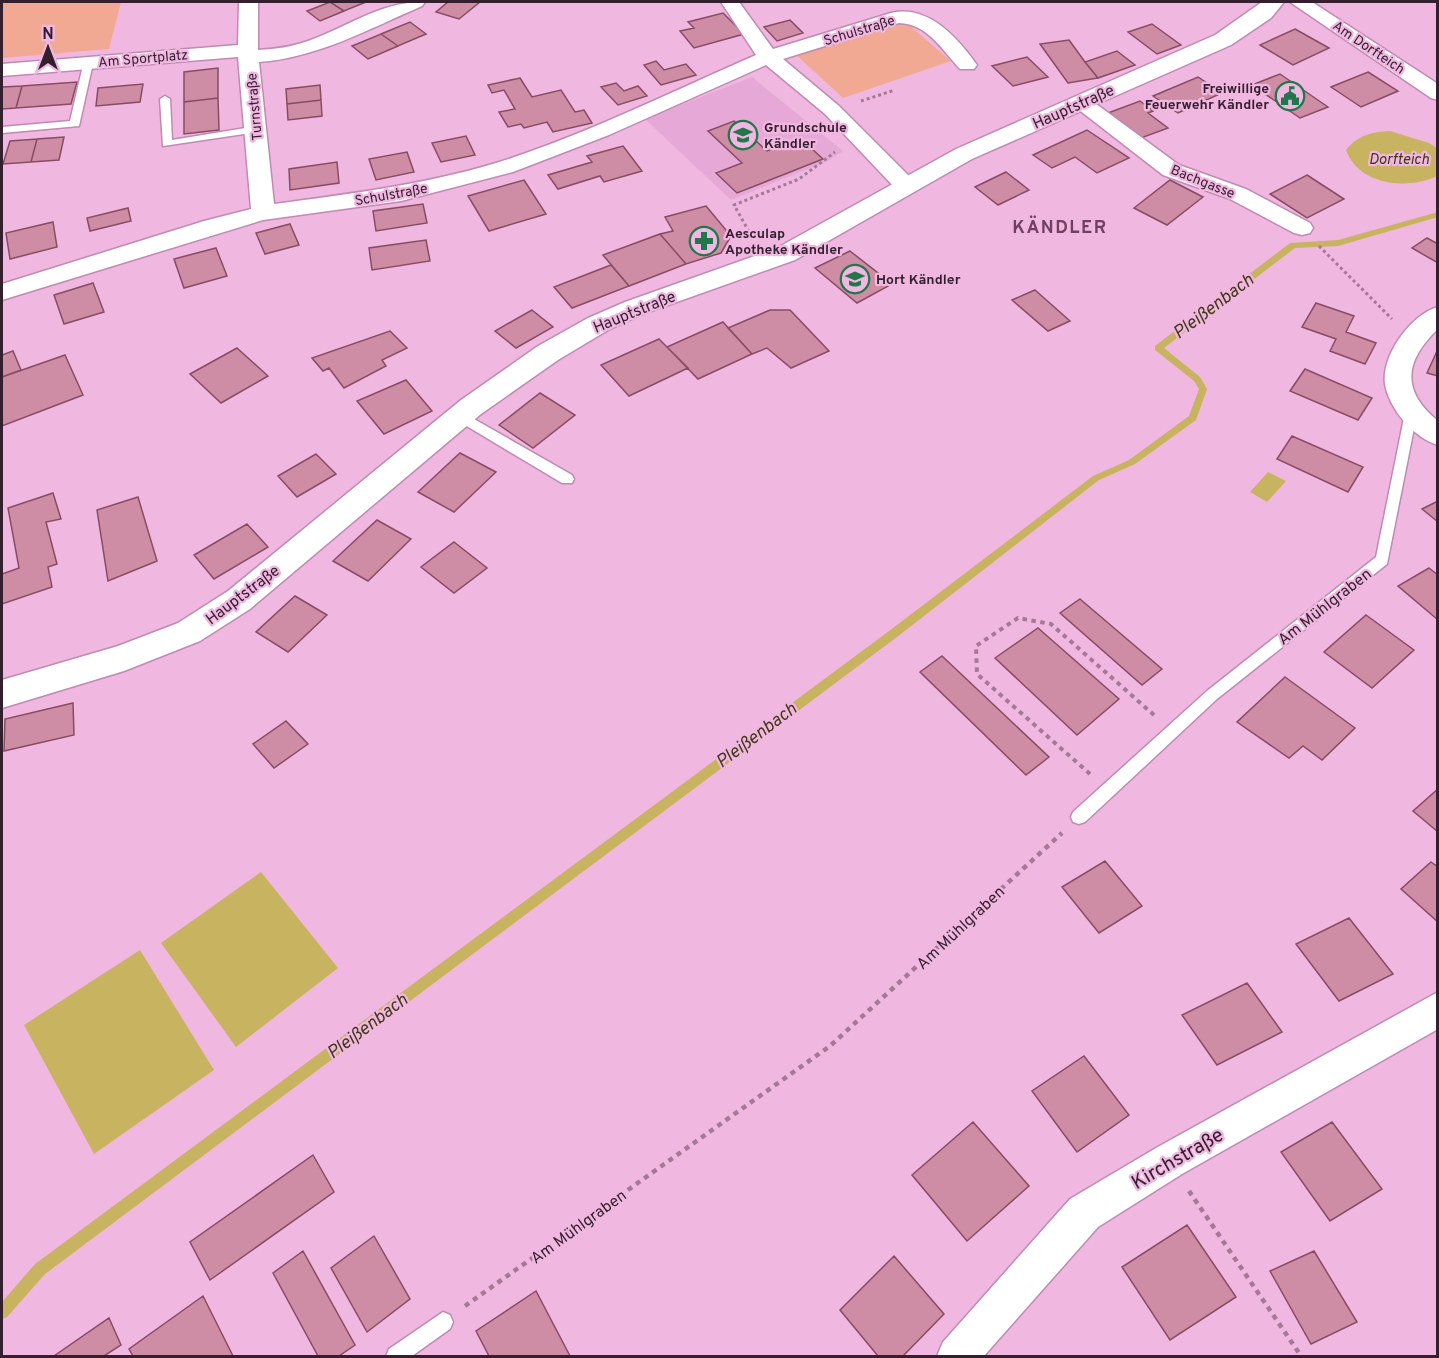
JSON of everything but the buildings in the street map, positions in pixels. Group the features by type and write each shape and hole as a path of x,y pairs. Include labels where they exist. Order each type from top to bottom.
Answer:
{"street":[{"name":"Turnstraße","path":"248,2 249,53 257,129 262,213"},
{"name":"Am Sportplatz","path":"2,70 249,53 287,54 316,45 415,2"},
{"path":"730,2 768,57 857,135 906,186"},
{"name":"Hauptstraße","path":"2,694 124,658 189,632 239,600 460,416 548,353 598,324 634,308 766,263 801,247 964,154 1223,40 1263,13 1273,2"},
{"name":"Am Dorfteich","path":"1300,2 1437,94"},
{"name":"Schulstraße","path":"2,292 212,226 262,213 401,194 505,167 602,130 768,57 898,17 913,16 926,21 967,65"},
{"name":"Bachgasse","path":"1081,102 1171,170 1238,194 1302,228"},
{"path":"1437,315 1412,339 1399,366 1398,384 1411,413 1437,436"},
{"name":"Kirchstraße","path":"957,1356 1084,1213 1169,1161 1342,1065 1437,1009"}],"lane":[{"path":"2,130 75,124 88,63"},
{"path":"165,99 166,144 257,129"},
{"name":"Am Mühlgraben","path":"1079,818 1212,695 1382,560 1411,413"},
{"path":"460,416 567,479"},
{"path":"396,1356 442,1322"}],"path":[{"path":"766,263 735,205 799,179 857,135"},
{"path":"1327,254 1412,339"},
{"path":"1108,791 977,674 976,646 1018,618 1052,624 1173,731"},
{"name":"Am Mühlgraben","path":"442,1322 830,1046 1079,818"},
{"path":"1169,1161 1301,1356"}],"shaded area":[{"path":"2,2 121,2 109,49 2,58"},
{"path":"902,19 951,61 843,98 794,53"},
{"name":"Grundschule Kändler","path":"752,77 843,151 828,161 731,200 645,119"}],"water":[{"name":"Dorfteich","path":"1390,131 1429,143 1437,148 1437,176 1412,183 1386,182 1373,178 1352,162 1346,150 1355,141 1371,133"},
{"path":"1268,472 1286,481 1267,502 1250,492"},
{"path":"261,872 338,968 236,1047 161,943"},
{"path":"140,950 214,1070 94,1154 24,1025"}],"waterway":[{"name":"Pleißenbach","path":"2,1312 40,1269 893,634 1096,478 1132,462 1193,418 1203,389 1197,379 1158,348 1293,245 1338,243 1438,214"}],"place":[{"name":"Freiwillige Feuerwehr Kändler","path":"1290,96"},
{"name":"Grundschule Kändler","path":"743,135"},
{"name":"Aesculap Apotheke Kändler","path":"704,241"},
{"name":"Hort Kändler","path":"855,279"}],"district":[{"name":"KÄNDLER","path":"1060,227"}]}
